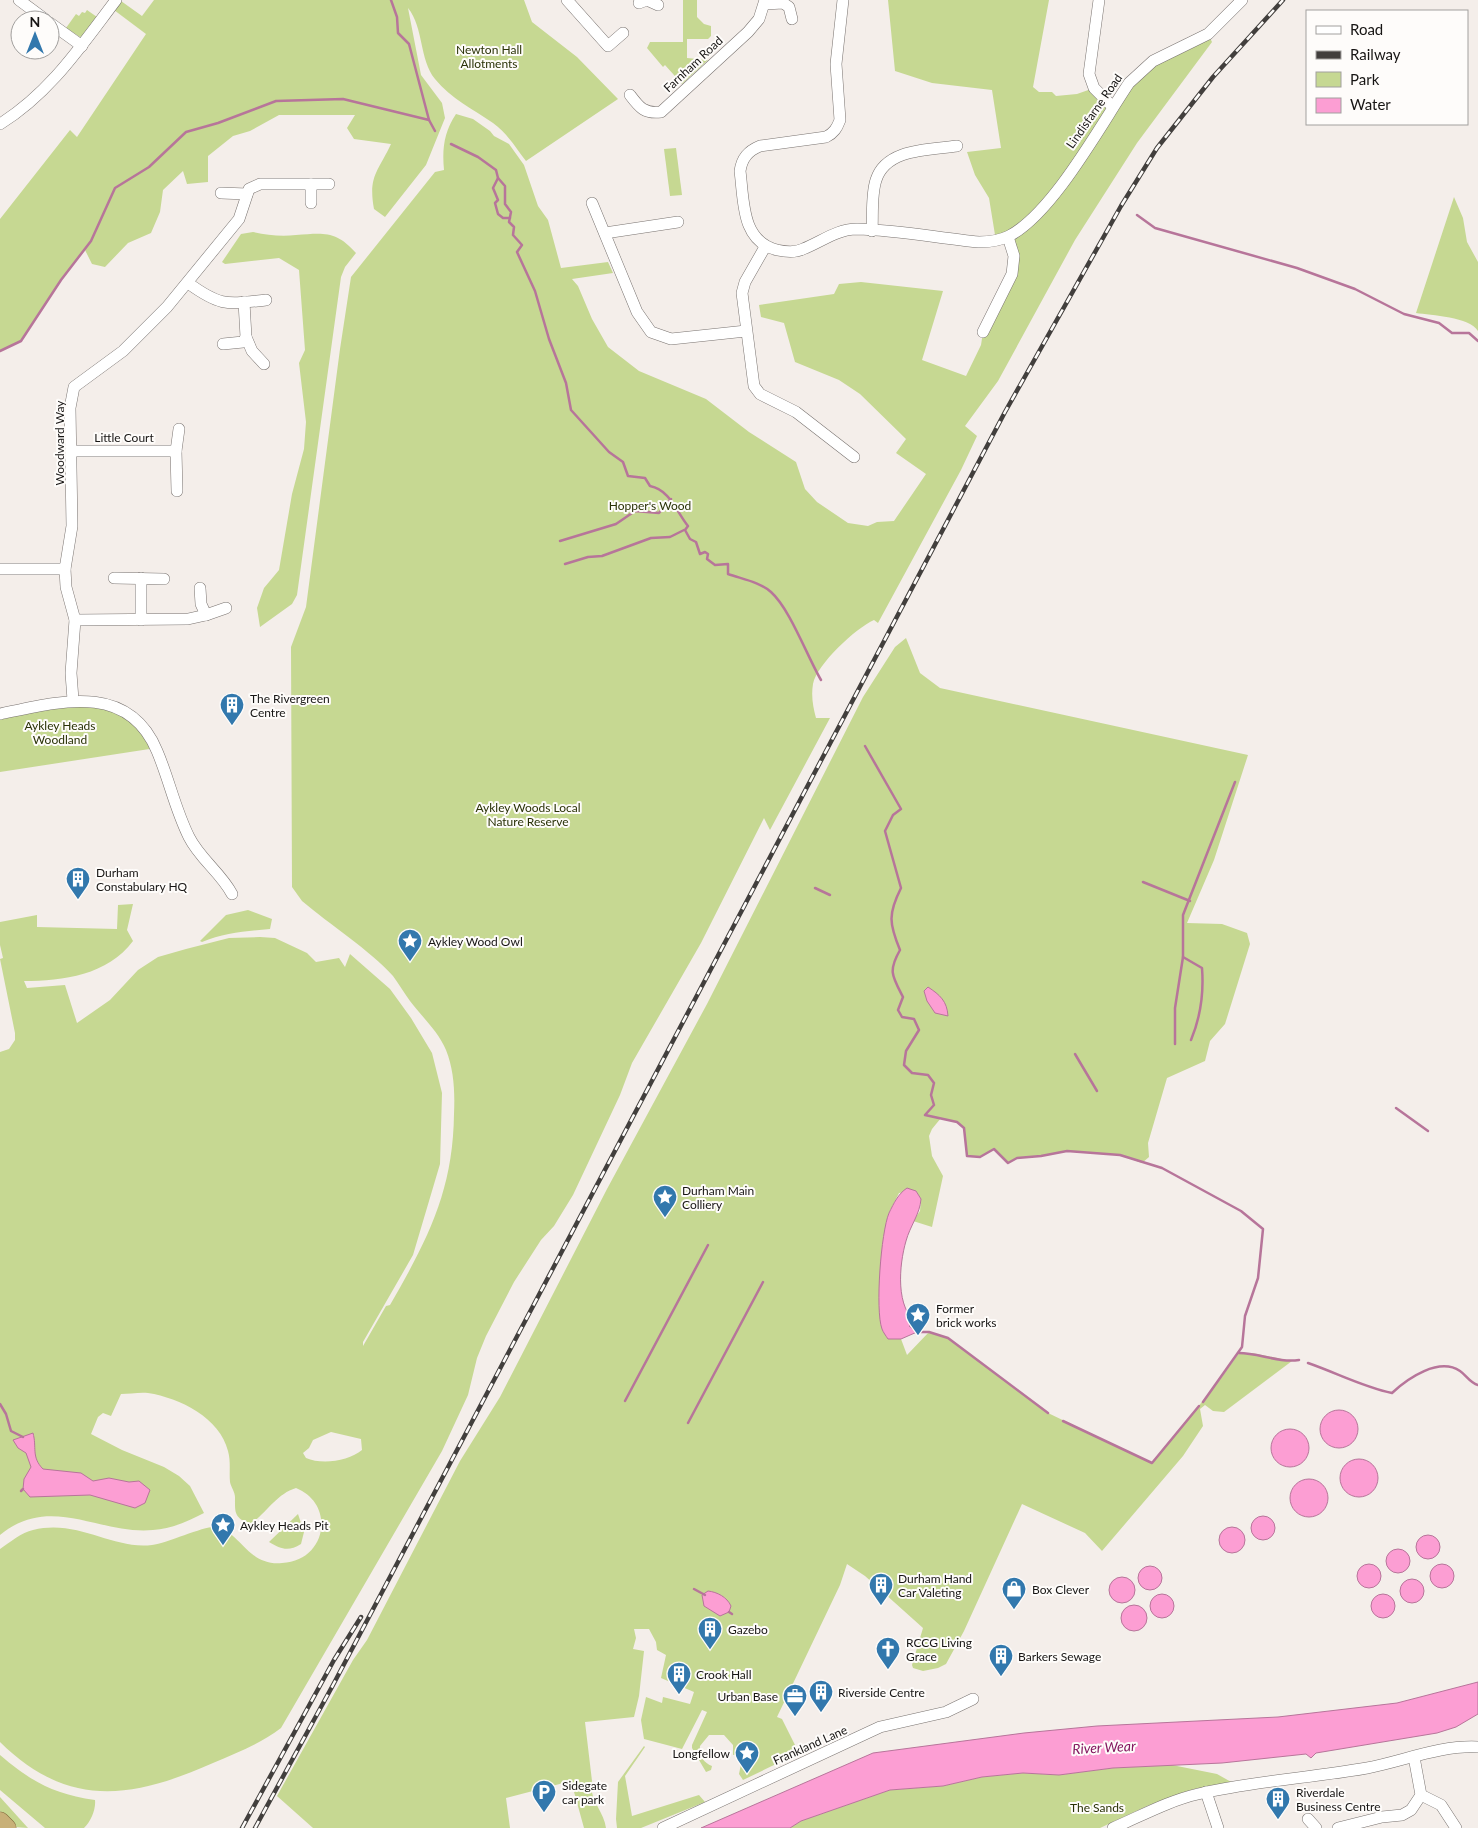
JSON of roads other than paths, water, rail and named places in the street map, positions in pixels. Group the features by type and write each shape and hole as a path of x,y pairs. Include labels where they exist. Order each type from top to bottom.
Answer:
{"highway":[{"path":"0,1821 7,1828"}],"street":[{"path":"18,0 32,10"},
{"path":"0,124 21,109 63,71 116,0"},
{"path":"639,3 647,0 658,5"},
{"path":"843,0 836,47 840,120 837,127 833,133 826,137 760,146 750,150 741,163 740,171 748,225 753,235 765,247 745,282 742,293 751,376 754,386 760,394 796,412 854,457"},
{"path":"1099,0 1089,74 1094,88 1113,107"},
{"name":"Lindisfarne Road","path":"765,247 786,252 797,252 846,230 979,242 996,241 1008,237 1023,227 1045,207 1113,107 1140,71 1152,61 1208,34 1242,0"},
{"path":"573,2 608,46 623,33"},
{"name":"Farnham Road","path":"630,95 641,110 651,113 661,112 748,32 759,19 765,2 783,3 789,6 792,19"},
{"path":"60,30 82,46"},
{"path":"872,231 875,182 879,171 886,164 903,154 957,146"},
{"path":"221,193 247,194 250,189 260,184 328,184"},
{"path":"311,184 311,203"},
{"name":"Woodward Way","path":"74,700 71,674 75,620 66,587 65,569 72,526 70,408 74,387 123,351 167,307 239,219 247,194"},
{"path":"592,203 637,312 651,332 671,339 746,331"},
{"path":"605,233 678,222"},
{"path":"983,332 1012,274 1014,256 1008,237"},
{"path":"188,283 205,296 225,304 266,300"},
{"path":"244,302 246,337 252,351 264,364"},
{"path":"223,344 243,342 246,337"},
{"path":"177,491 176,451 179,429"},
{"name":"Little Court","path":"72,451 176,451"},
{"path":"0,569 65,569"},
{"path":"114,578 164,579"},
{"path":"141,578 141,620"},
{"path":"200,588 201,604 206,615"},
{"path":"75,620 188,620 226,608"},
{"path":"0,714 74,700 94,701 129,715 146,732 158,753 196,851 228,886 232,894"},
{"name":"Frankland Lane","path":"663,1828 880,1727 946,1712 973,1699"},
{"path":"1113,1828 1180,1799 1206,1792 1254,1783 1348,1771 1456,1746 1478,1747"},
{"path":"1338,1828 1368,1825 1402,1815 1411,1810 1421,1796 1414,1757"},
{"path":"1206,1792 1218,1828"},
{"path":"1421,1796 1441,1805 1456,1828"}],"water":[{"path":"928,987 942,999 948,1016 935,1013 927,1001 924,991"},
{"path":"907,1188 916,1191 921,1199 919,1210 906,1241 901,1274 902,1297 905,1308 918,1324 909,1326 917,1332 901,1339 888,1339 882,1330 880,1319 881,1253 889,1213 899,1196"},
{"path":"1339,1410 1353,1415 1358,1429 1353,1443 1339,1448 1325,1443 1320,1429 1325,1415"},
{"path":"1290,1429 1304,1434 1309,1448 1304,1462 1290,1467 1276,1462 1271,1448 1276,1434"},
{"path":"33,1433 37,1460 43,1469 81,1473 93,1481 109,1478 129,1482 139,1481 150,1490 145,1503 135,1508 90,1495 30,1497 23,1489 24,1479 31,1467 26,1453 18,1448 13,1440"},
{"path":"1359,1459 1373,1464 1378,1478 1373,1492 1359,1497 1345,1492 1340,1478 1345,1464"},
{"path":"1309,1479 1323,1484 1328,1498 1323,1512 1309,1517 1295,1512 1290,1498 1295,1484"},
{"path":"1263,1516 1272,1519 1275,1528 1272,1537 1263,1540 1254,1537 1251,1528 1254,1519"},
{"path":"1232,1527 1241,1531 1245,1540 1241,1549 1232,1553 1223,1549 1219,1540 1223,1531"},
{"path":"1423,1535 1433,1535 1440,1542 1440,1552 1433,1559 1423,1559 1416,1552 1416,1542"},
{"path":"1393,1549 1403,1549 1410,1556 1410,1566 1403,1573 1393,1573 1386,1566 1386,1556"},
{"path":"1364,1564 1374,1564 1381,1571 1381,1581 1374,1588 1364,1588 1357,1581 1357,1571"},
{"path":"1437,1564 1447,1564 1454,1571 1454,1581 1447,1588 1437,1588 1430,1581 1430,1571"},
{"path":"1150,1566 1155,1567 1161,1573 1161,1583 1155,1589 1150,1590 1145,1589 1139,1583 1138,1578 1139,1573 1145,1567"},
{"path":"1122,1577 1131,1581 1135,1590 1131,1599 1122,1603 1113,1599 1109,1590 1113,1581"},
{"path":"1407,1579 1417,1579 1424,1586 1424,1596 1417,1603 1407,1603 1400,1596 1400,1586"},
{"path":"708,1591 718,1594 727,1600 731,1606 729,1612 720,1616 704,1606 702,1595"},
{"path":"1162,1594 1171,1597 1174,1606 1171,1615 1162,1618 1153,1615 1150,1606 1153,1597"},
{"path":"1378,1594 1388,1594 1395,1601 1395,1611 1388,1618 1378,1618 1371,1611 1371,1601"},
{"path":"1134,1605 1143,1609 1147,1618 1143,1627 1134,1631 1125,1627 1121,1618 1125,1609"},
{"name":"River Wear","path":"1478,1682 1478,1714 1456,1727 1437,1733 1316,1753 1311,1758 1306,1754 1222,1763 1113,1768 1059,1775 1023,1773 982,1777 943,1786 890,1790 801,1821 790,1828 701,1828 873,1753 1024,1733 1097,1726 1278,1717 1397,1703"}],"waterway":[{"path":"391,0 397,17 398,33 409,44 429,120"},
{"path":"0,351 21,341 61,280 91,241 115,188 149,167 186,132 218,123 276,101 343,99 429,120 435,131"},
{"path":"451,144 478,157 496,170 498,178 505,186 505,204 511,212 509,222 514,227 513,235 522,245 517,252 535,291 549,339 566,383 571,410 609,452 623,462 628,476 645,478 650,486 657,488 668,496 688,526 685,530 690,539 696,542 700,554 705,552 708,554 707,559 715,565 728,564 728,574 756,583 771,592 785,610 821,680"},
{"path":"498,178 493,188 498,200 495,203 498,214 503,218 510,218"},
{"path":"1137,215 1155,228 1297,268 1355,289 1404,314 1439,323 1452,333 1469,333 1478,341"},
{"path":"560,541 616,524 635,511 659,513 671,499"},
{"path":"565,564 588,557 602,556 651,538 670,537 684,530"},
{"path":"865,746 901,809 893,815 885,831 901,888 892,912 892,925 900,950 894,963 893,974 903,997 898,1010 902,1017 914,1019 919,1030 906,1051 904,1065 912,1073 928,1075 934,1083 931,1095 934,1105 925,1115 957,1122 964,1128 967,1156 980,1157 994,1149 1008,1163 1017,1158 1067,1151 1120,1155 1162,1168 1241,1211 1263,1229 1258,1278 1245,1316 1242,1347 1203,1402"},
{"path":"1191,1040 1201,1005 1203,987 1202,968 1183,957 1183,915 1235,782"},
{"path":"1143,882 1190,901"},
{"path":"815,888 830,895"},
{"path":"1175,1044 1175,1008 1183,957"},
{"path":"1075,1054 1097,1091"},
{"path":"1396,1108 1428,1131"},
{"path":"625,1401 708,1245"},
{"path":"688,1423 763,1282"},
{"path":"917,1332 929,1332 948,1338 1048,1413"},
{"path":"1239,1353 1291,1361 1299,1360"},
{"path":"1308,1363 1360,1384 1392,1393 1406,1381 1424,1371 1443,1366 1452,1367 1460,1371 1478,1385"},
{"path":"0,1404 6,1414 11,1431 23,1437"},
{"path":"1063,1421 1152,1463 1199,1406"},
{"path":"694,1589 705,1595"}],"railway":[{"path":"255,1828 333,1685 1005,412 1121,206 1157,148 1213,77 1283,0"},
{"path":"242,1828 334,1660 361,1617"}],"place":[{"name":"The Rivergreen Centre","path":"232,726"},
{"name":"Durham Constabulary HQ","path":"78,900"},
{"name":"Aykley Wood Owl","path":"410,962"},
{"name":"Durham Main Colliery","path":"665,1218"},
{"name":"Former brick works","path":"918,1336"},
{"name":"Aykley Heads Pit","path":"223,1546"},
{"name":"Durham Hand Car Valeting","path":"881,1606"},
{"name":"Box Clever","path":"1014,1610"},
{"name":"Gazebo","path":"710,1650"},
{"name":"RCCG Living Grace","path":"888,1670"},
{"name":"Barkers Sewage","path":"1001,1677"},
{"name":"Crook Hall","path":"679,1695"},
{"name":"Riverside Centre","path":"821,1713"},
{"name":"Urban Base","path":"795,1717"},
{"name":"Longfellow","path":"747,1774"},
{"name":"Sidegate car park","path":"544,1813"},
{"name":"Riverdale Business Centre","path":"1278,1820"}],"park label":[{"name":"Newton Hall Allotments","path":"489,56"},
{"name":"Hopper's Wood","path":"650,505"},
{"name":"Aykley Heads Woodland","path":"60,732"},
{"name":"Aykley Woods Local Nature Reserve","path":"528,814"},
{"name":"The Sands","path":"1097,1807"}]}
